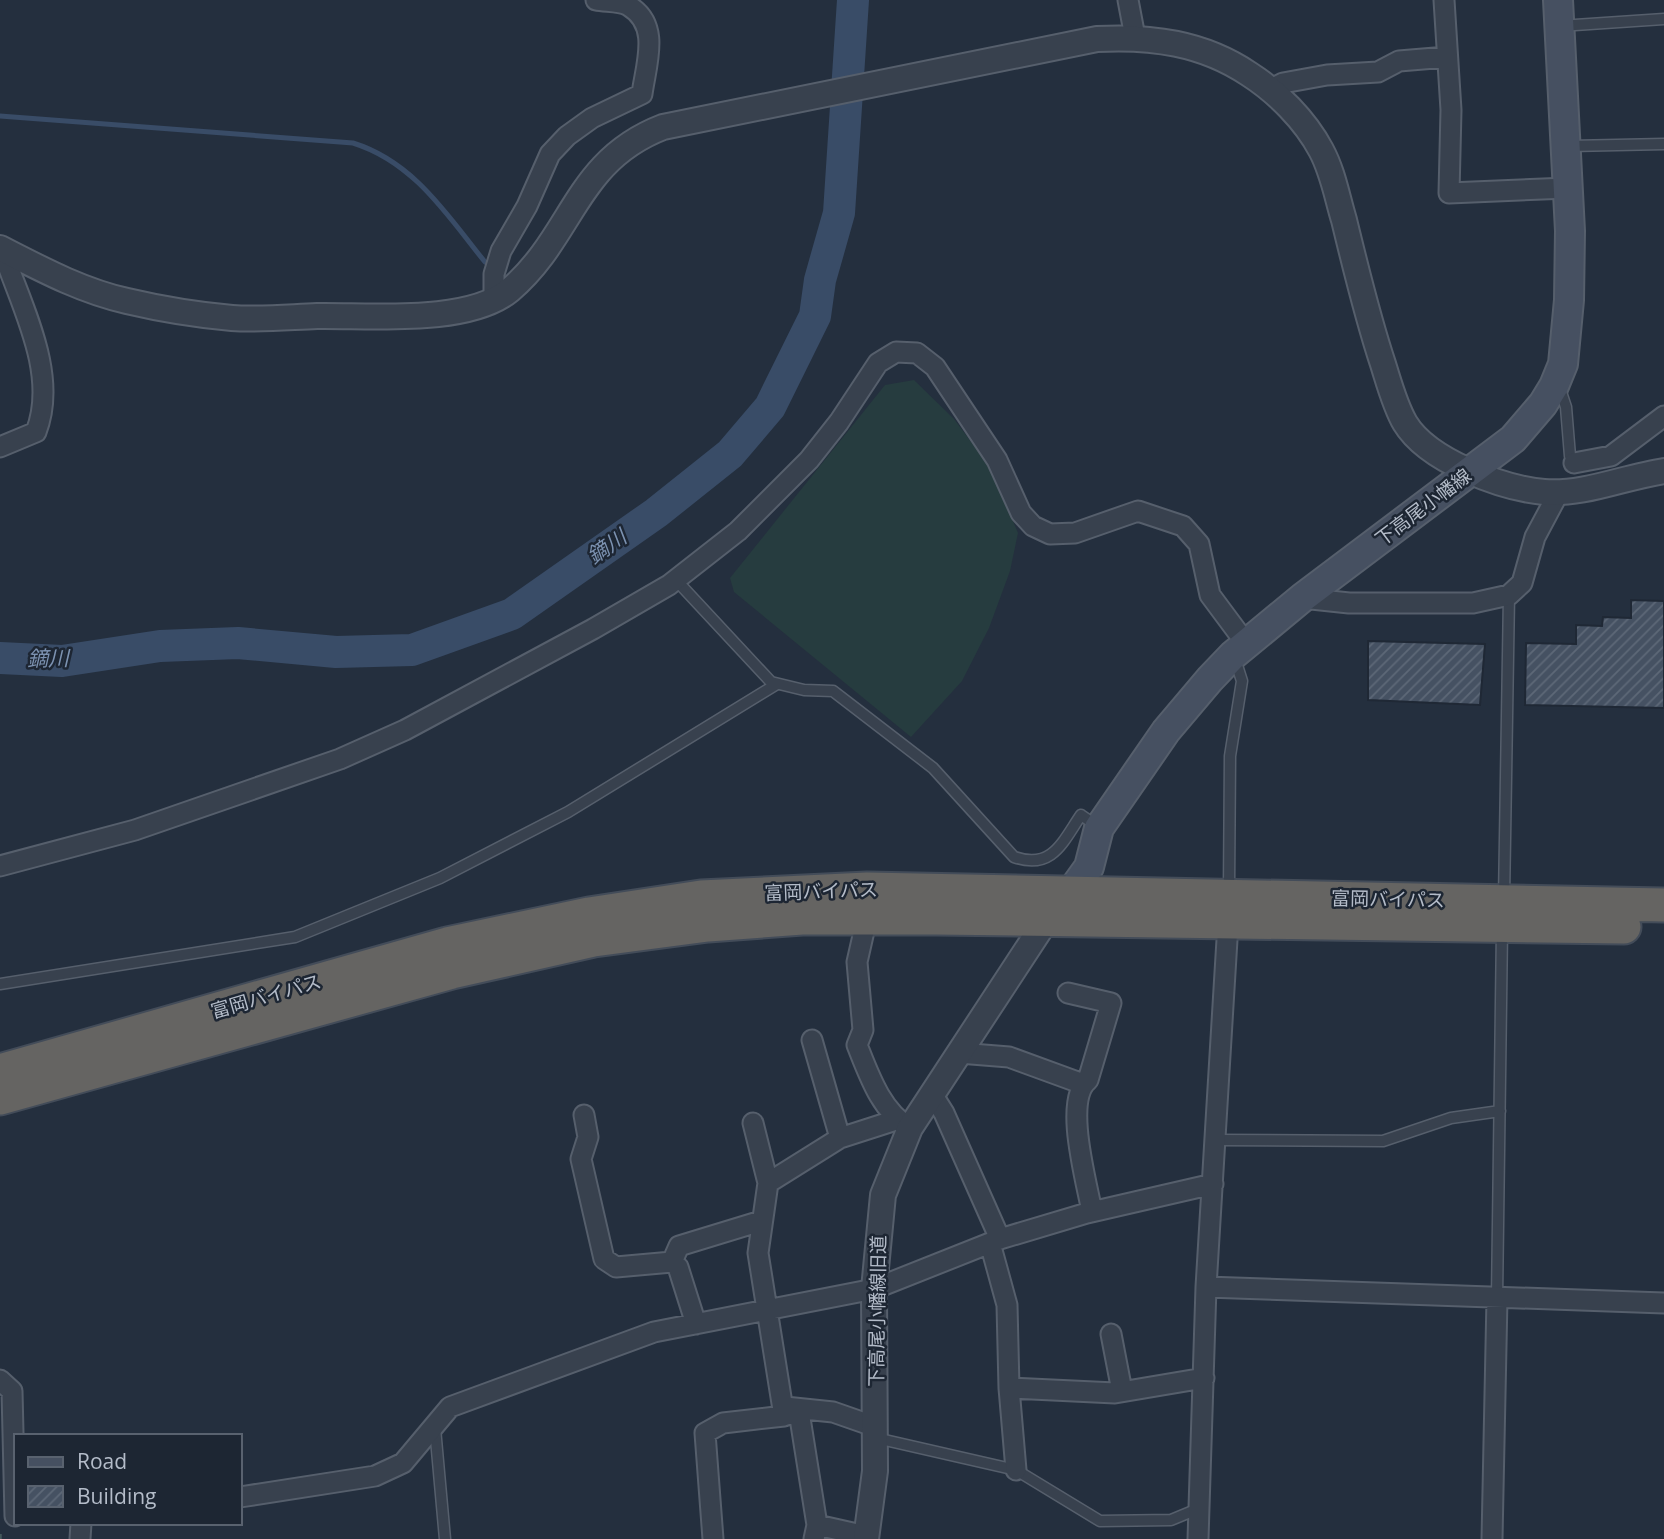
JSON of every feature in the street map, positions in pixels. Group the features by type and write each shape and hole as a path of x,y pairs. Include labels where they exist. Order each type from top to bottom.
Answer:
{"highway":[{"name":"富岡バイパス","path":"0,1071 447,944 589,914 701,897 799,891 1074,891 1229,910"},
{"name":"富岡バイパス","path":"0,1098 452,972 594,940 755,921 867,918 1047,919 1229,910 1503,914 1664,905"},
{"name":"富岡バイパス","path":"1503,914 1664,928"}],"main road":[{"name":"下高尾小幡線","path":"1047,919 1074,891 1089,867 1099,828 1187,704 1242,648 1302,598 1471,471 1530,422 1556,380 1563,364 1568,332 1568,188 1559,13"}],"street":[{"path":"494,299 494,274 501,251 527,206 550,154 567,136 592,118 642,94 650,33 644,19 628,4 596,0"},
{"path":"1128,0 1135,37"},
{"path":"1444,0 1451,110 1449,193 1568,188"},
{"path":"1,248 66,281 126,301 234,318 439,313 482,304 507,292 539,262 591,178 616,153 633,141 663,127 1097,39 1135,37 1193,47 1226,59 1271,89 1299,120 1325,160 1335,183 1367,315 1406,424 1420,441 1448,463 1519,487 1559,492 1588,489 1664,471"},
{"path":"1271,89 1283,83 1326,75 1378,72 1399,61 1447,57"},
{"path":"0,447 36,432 43,415 41,369 34,339 1,248"},
{"path":"0,866 135,830 341,759 405,730 593,629 676,580 738,531 809,460 839,422 878,363 896,352 917,353 935,367 997,460 1021,513 1033,526 1050,534 1075,533 1138,511 1183,526 1199,544 1210,595 1239,634 1242,648"},
{"path":"1574,463 1611,456 1664,416"},
{"path":"1619,449 1625,479"},
{"path":"1302,598 1349,603 1473,603 1510,595 1521,583 1535,537 1559,492"},
{"path":"1198,1539 1206,1287 1229,910"},
{"path":"768,1183 840,1139 903,1124 872,1080 857,1045 863,1030 857,962 867,918"},
{"name":"下高尾小幡線旧道","path":"866,1538 873,1495 876,1433 874,1289 881,1203 898,1153 903,1124 932,1094 1047,919"},
{"path":"1068,993 1111,1003 1088,1080 1083,1084 1076,1116 1092,1212"},
{"path":"812,1040 840,1139"},
{"path":"958,1053 1009,1057 1083,1084"},
{"path":"932,1094 944,1113 995,1241 1007,1305 1009,1388 1016,1469"},
{"path":"584,1115 588,1137 581,1159 604,1259 616,1268 672,1262"},
{"path":"713,1539 705,1433 723,1423 784,1416 758,1254 768,1183 754,1123"},
{"path":"242,1497 375,1476 403,1463 450,1407 654,1332 874,1289 995,1241 1092,1212 1213,1184"},
{"path":"672,1262 679,1246 761,1221"},
{"path":"672,1262 678,1268 696,1324"},
{"path":"1206,1287 1664,1303"},
{"path":"1492,1539 1497,1298"},
{"path":"1111,1334 1122,1391"},
{"path":"1009,1388 1122,1391 1204,1378"},
{"path":"0,1380 12,1391 14,1474"},
{"path":"783,1406 833,1412 876,1433"},
{"path":"783,1406 800,1418 815,1532 866,1538"}],"lane":[{"path":"1559,13 1664,19"},
{"path":"1566,146 1664,144"},
{"path":"1556,380 1564,395 1570,456 1574,463"},
{"path":"676,580 771,682 833,691 927,762 1014,857 1031,863 1043,860 1056,850 1081,815 1099,828"},
{"path":"1497,1298 1510,595"},
{"path":"1229,910 1230,756 1242,681 1242,648"},
{"path":"0,984 295,937 440,878 568,812 777,684"},
{"path":"1216,1140 1383,1140 1451,1118 1500,1111"},
{"path":"435,1428 445,1539"},
{"path":"876,1433 1016,1469 1100,1521 1171,1520 1200,1508"}],"green space":[{"path":"914,380 954,419 990,467 1018,533 1010,571 989,628 962,681 911,737 734,592 730,578 885,385"}],"building":[{"path":"1631,600 1664,601 1664,708 1525,705 1526,643 1576,644 1576,625 1602,626 1603,617 1631,618"},
{"path":"1368,641 1485,644 1480,705 1368,700"}],"waterway":[{"name":"鏑川","path":"0,658 62,661 160,646 238,643 336,652 412,650 512,614 656,513 730,454 770,407 815,316 820,280 839,213 853,0"},
{"path":"0,116 353,143 375,152 412,177 443,209 485,262"}]}
